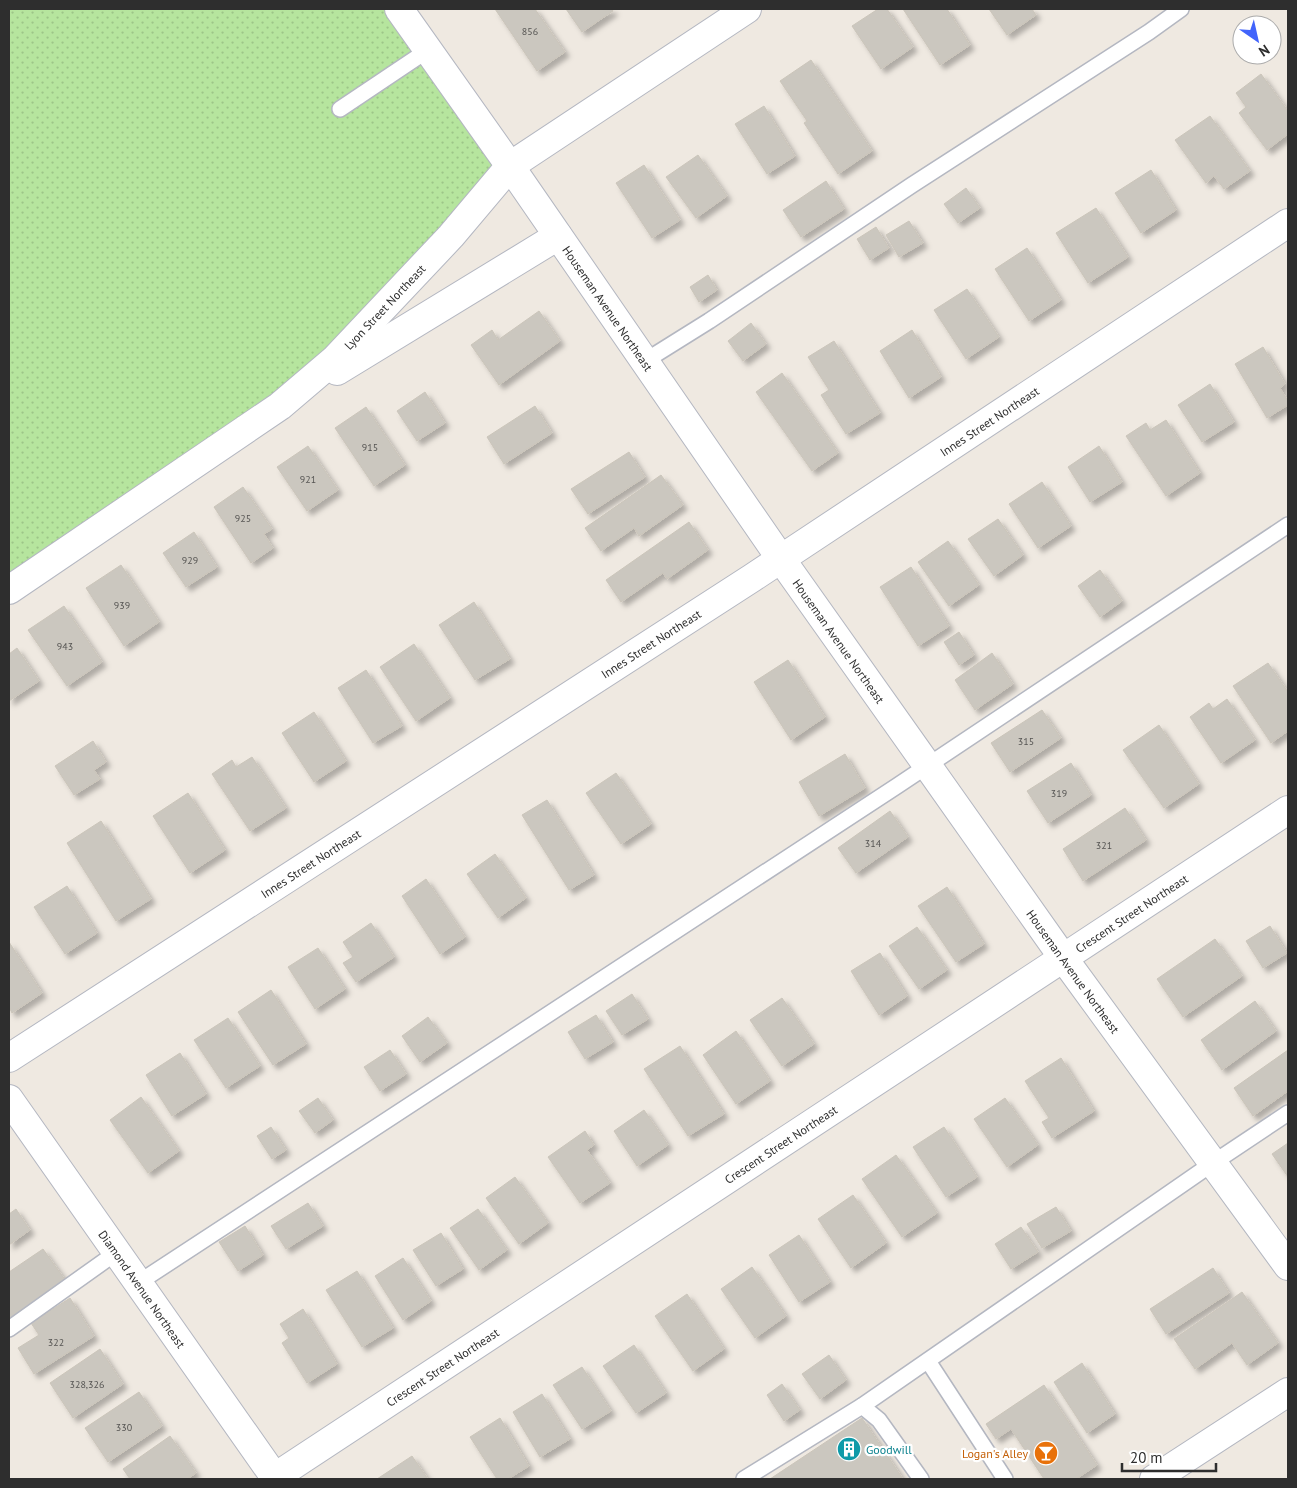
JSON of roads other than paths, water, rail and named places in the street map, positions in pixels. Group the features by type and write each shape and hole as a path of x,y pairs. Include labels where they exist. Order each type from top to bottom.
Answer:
{"street":[{"name":"Houseman Avenue Northeast","path":"399,9 510,166 781,559 1064,959 1287,1263"},
{"name":"Lyon Street Northeast","path":"9,590 280,406 334,360 451,236 510,166 747,9"},
{"name":"Innes Street Northeast","path":"9,1058 781,559 1288,223"},
{"path":"280,406 558,236"},
{"name":"Crescent Street Northeast","path":"274,1479 1288,810"},
{"name":"Diamond Avenue Northeast","path":"9,1099 274,1479"},
{"path":"1154,1479 1288,1392"}],"lane":[{"path":"645,361 709,321 912,184 1149,32 1181,9"},
{"path":"340,109 428,50"},
{"path":"138,1283 927,765 1288,525"},
{"path":"744,1479 862,1406 1288,1113"},
{"path":"9,1329 116,1252"},
{"path":"928,1361 1005,1479"},
{"path":"862,1406 879,1420 921,1479"}],"place":[{"name":"Goodwill","path":"849,1449"},
{"name":"Logan's Alley","path":"1046,1453"}]}
